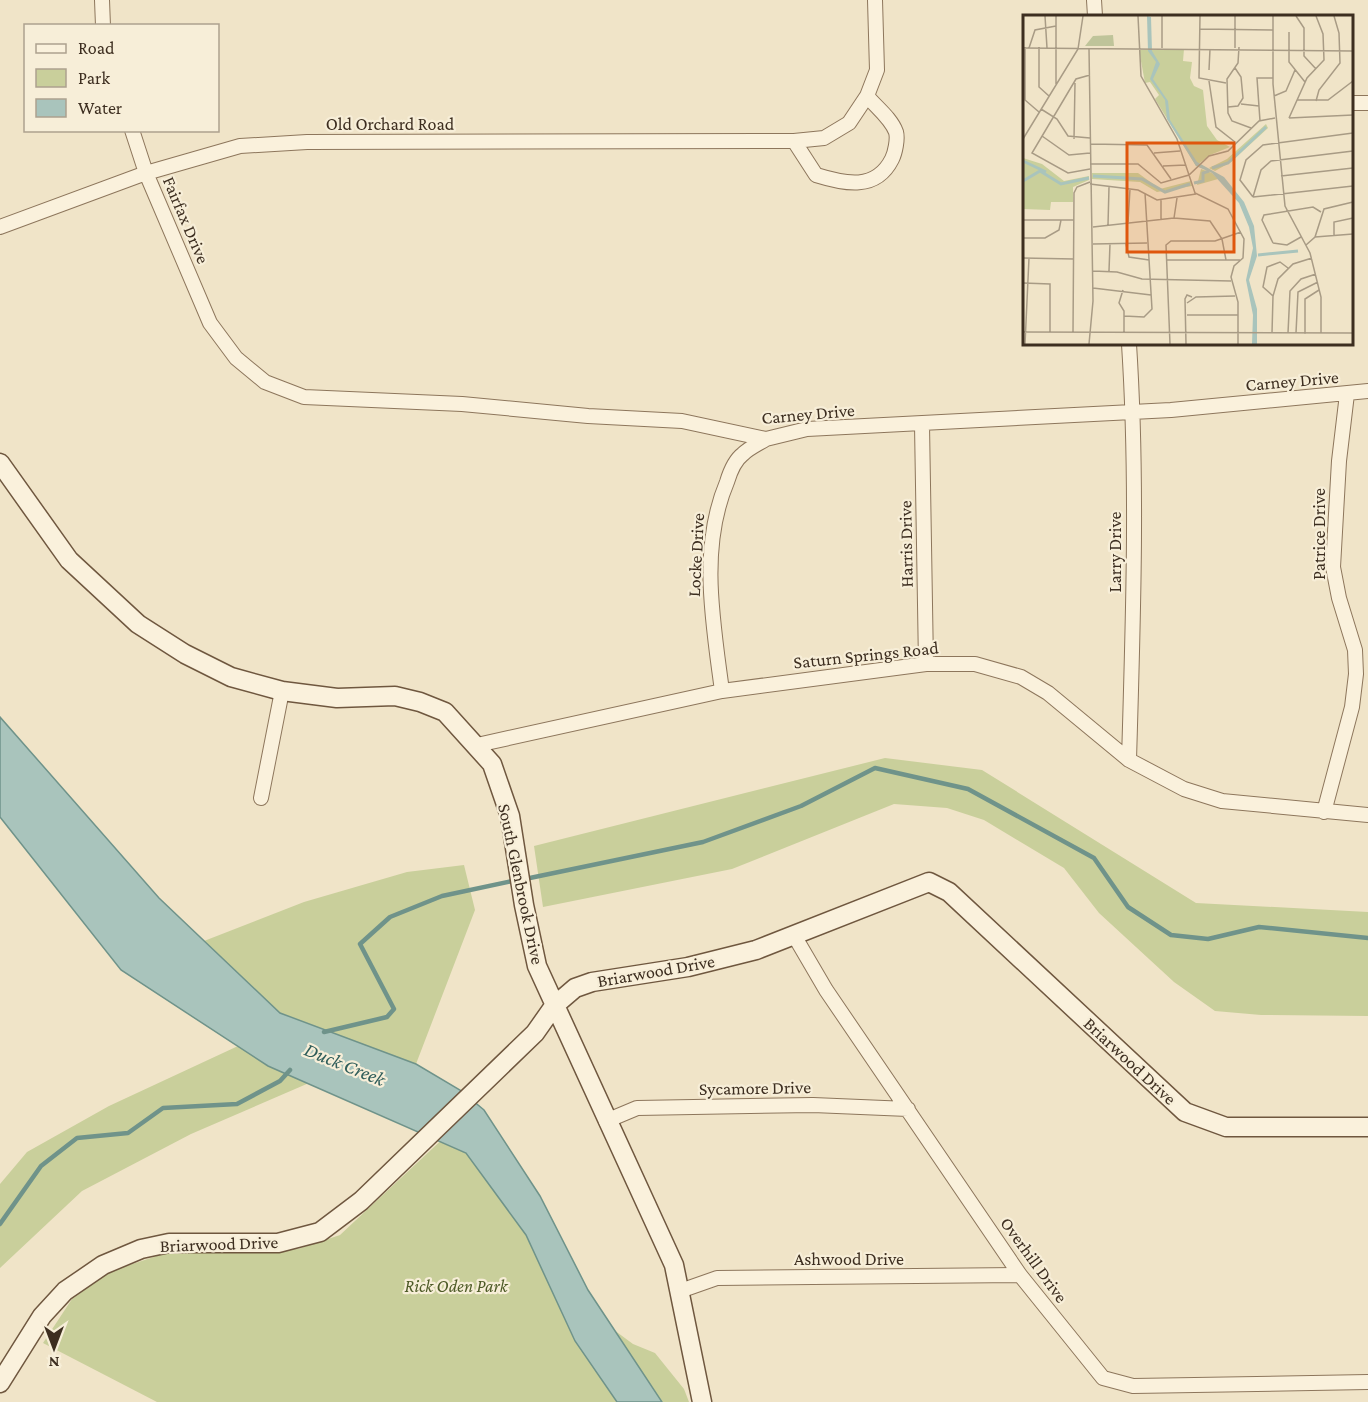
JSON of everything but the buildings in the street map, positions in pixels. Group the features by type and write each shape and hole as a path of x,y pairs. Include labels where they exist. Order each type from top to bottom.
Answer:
{"street":[{"path":"102,0 103,24"},
{"name":"Old Orchard Road","path":"0,227 146,173 240,146 308,142 794,141 824,138 849,123 867,96 877,70 875,0"},
{"path":"1094,0 1095,15"},
{"path":"794,141 816,176 861,184 883,175 894,156 896,133 885,116 867,96"},
{"path":"1353,103 1368,104"},
{"name":"Fairfax Drive","path":"133,132 146,173 210,323"},
{"name":"Carney Drive","path":"210,323 236,358 265,382 304,397 462,404 588,416 682,421 766,439 807,429 922,425 1133,412 1368,391"},
{"name":"Larry Drive","path":"1128,760 1133,598 1133,412 1129,345"},
{"name":"Patrice Drive","path":"1324,812 1352,707 1356,674 1355,650 1339,598 1334,567 1339,461 1347,394"},
{"name":"Harris Drive","path":"922,425 926,664"},
{"name":"Locke Drive","path":"722,691 712,606 711,554 717,504 731,470 741,455 766,439"},
{"name":"South Glenbrook Drive","path":"0,463 69,560 138,624 185,654 231,677 282,691 338,698 395,696 420,702 445,712 492,764 510,816 524,908 537,966 674,1266 702,1402"},
{"name":"Saturn Springs Road","path":"477,745 722,691 926,664 975,664 1022,677 1048,693 1128,760 1184,789 1222,801 1368,815"},
{"path":"261,798 282,691"},
{"name":"Briarwood Drive","path":"0,1383 42,1316 65,1290 103,1265 141,1249 169,1243 278,1243 320,1232 362,1202 470,1093 535,1033 554,1006 575,988 592,982 688,968 756,950 795,937 892,894 928,882 950,892 1185,1112 1226,1127 1368,1127"},
{"name":"Overhill Drive","path":"795,937 826,990 1020,1275 1103,1378 1133,1386 1368,1382"},
{"name":"Sycamore Drive","path":"606,1121 637,1108 813,1105 908,1109"},
{"name":"Ashwood Drive","path":"680,1291 717,1278 1020,1275"}],"green space":[{"path":"885,758 982,770 1196,903 1368,912 1368,1016 1261,1015 1215,1011 1174,982 1099,913 1064,868 984,820 947,808 894,804 732,869 543,907 534,846"},
{"path":"464,865 475,910 416,1064 280,1013 204,941 304,902 407,872"},
{"path":"238,1046 268,1066 309,1083 191,1134 82,1191 0,1268 0,1184 27,1152 109,1106"},
{"name":"Rick Oden Park","path":"479,1105 540,1196 588,1290 614,1330 633,1344 655,1353 684,1389 689,1402 157,1402 43,1343 72,1299 111,1271 163,1254 298,1249 340,1235"}],"water":[{"name":"Duck Creek","path":"0,717 159,898 280,1013 416,1064 460,1090 484,1110 540,1196 588,1290 662,1402 617,1402 575,1341 526,1235 466,1153 268,1066 121,970 0,817"}],"waterway":[{"path":"525,879 703,842 801,806 875,768 968,789 1094,858 1128,907 1171,935 1208,939 1259,927 1368,938"},
{"name":"Duck Creek","path":"324,1032 387,1017 394,1009 360,944 390,917 442,896 517,880"},
{"path":"0,1224 41,1166 77,1138 128,1133 163,1108 237,1104 280,1081 290,1070"}]}
